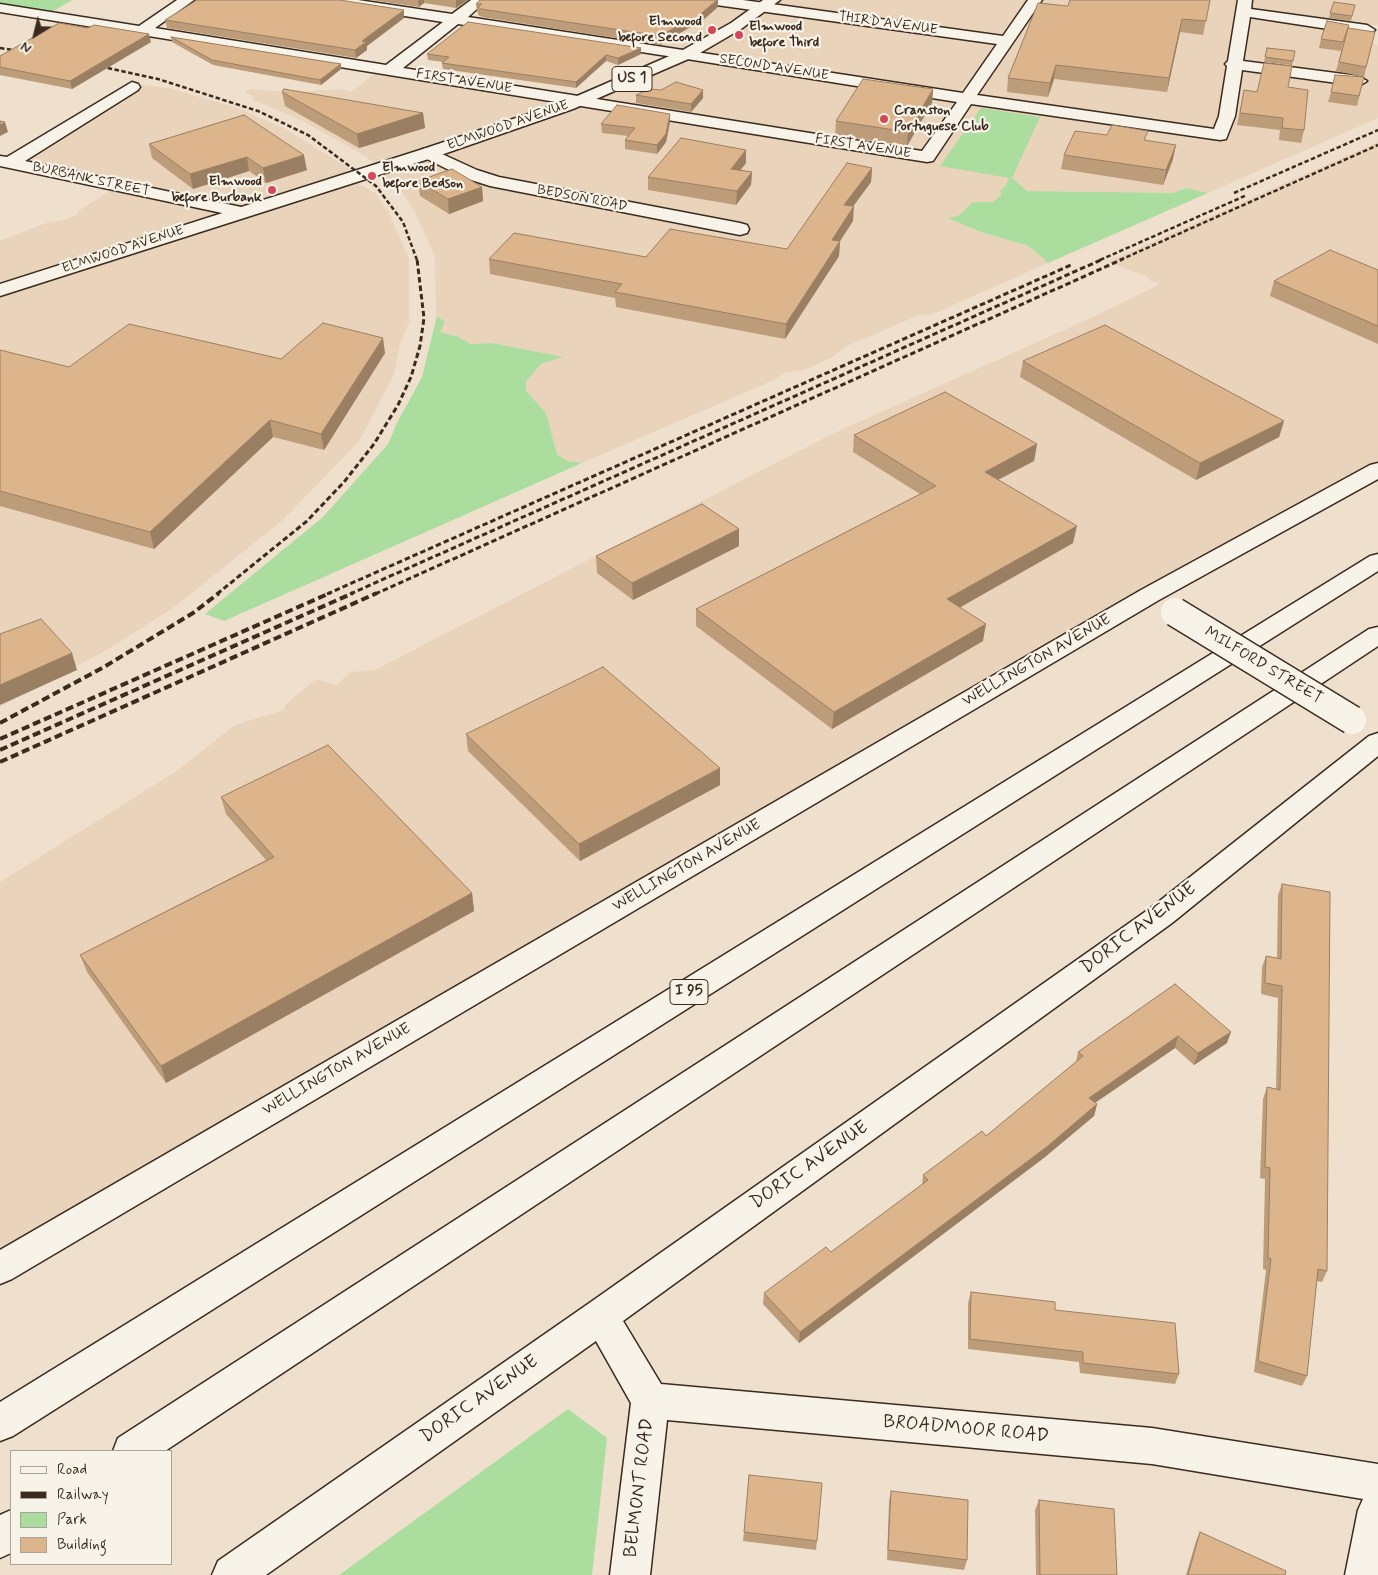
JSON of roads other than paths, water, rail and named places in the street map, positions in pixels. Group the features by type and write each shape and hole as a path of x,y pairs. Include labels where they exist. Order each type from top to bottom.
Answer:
{"main road":[{"path":"144,30 187,0"},
{"name":"SECOND AVENUE","path":"328,0 687,54 968,100 1220,135 1227,116 1233,64"},
{"path":"390,70 480,0"},
{"name":"THIRD AVENUE","path":"708,0 768,4 1008,42"},
{"path":"968,100 996,55 1008,42 1035,0"},
{"name":"ELMWOOD AVENUE","path":"3,288 429,153 578,101 687,54 736,26 768,4"},
{"path":"1359,81 1233,64 1244,6 1367,30"},
{"name":"FIRST AVENUE","path":"0,8 927,157 968,100"},
{"path":"5,162 132,87"},
{"name":"BEDSON ROAD","path":"429,153 471,174 496,182 740,229"},
{"name":"BURBANK STREET","path":"5,162 241,212"},
{"name":"WELLINGTON AVENUE","path":"0,1268 1150,595 1378,470"},
{"name":"I 95","path":"0,1423 1378,561"},
{"name":"MILFORD STREET","path":"1150,595 1352,720 1378,734"},
{"path":"134,1450 1378,635"},
{"name":"DORIC AVENUE","path":"232,1575 601,1316 1162,915 1378,742"},
{"path":"601,1316 650,1402"},
{"name":"BROADMOOR ROAD","path":"650,1402 1152,1446 1378,1483"},
{"name":"BELMONT ROAD","path":"630,1575 650,1402"},
{"path":"1365,1575 1378,1510"}],"railway":[{"path":"0,48 25,52"},
{"path":"94,65 158,79 258,111 308,135 376,186 403,222 417,260"},
{"path":"1234,193 1378,130"},
{"path":"1120,260 1378,145"},
{"path":"1100,260 1247,195"},
{"path":"217,594 307,521 344,482 374,444 398,405 411,377 420,346 424,318 417,259"},
{"path":"350,594 1103,259"},
{"path":"375,594 1123,259"},
{"path":"327,594 1071,265"},
{"path":"0,723 104,667 193,613 219,593"},
{"path":"0,739 330,593"},
{"path":"0,750 353,593"},
{"path":"0,762 377,593"}],"place":[{"name":"Elmwood before Second","path":"712,30"},
{"name":"Elmwood before Third","path":"739,35"},
{"name":"Cranston Portuguese Club","path":"884,119"},
{"name":"Elmwood before Bedson","path":"372,176"},
{"name":"Elmwood before Burbank","path":"272,190"}]}
